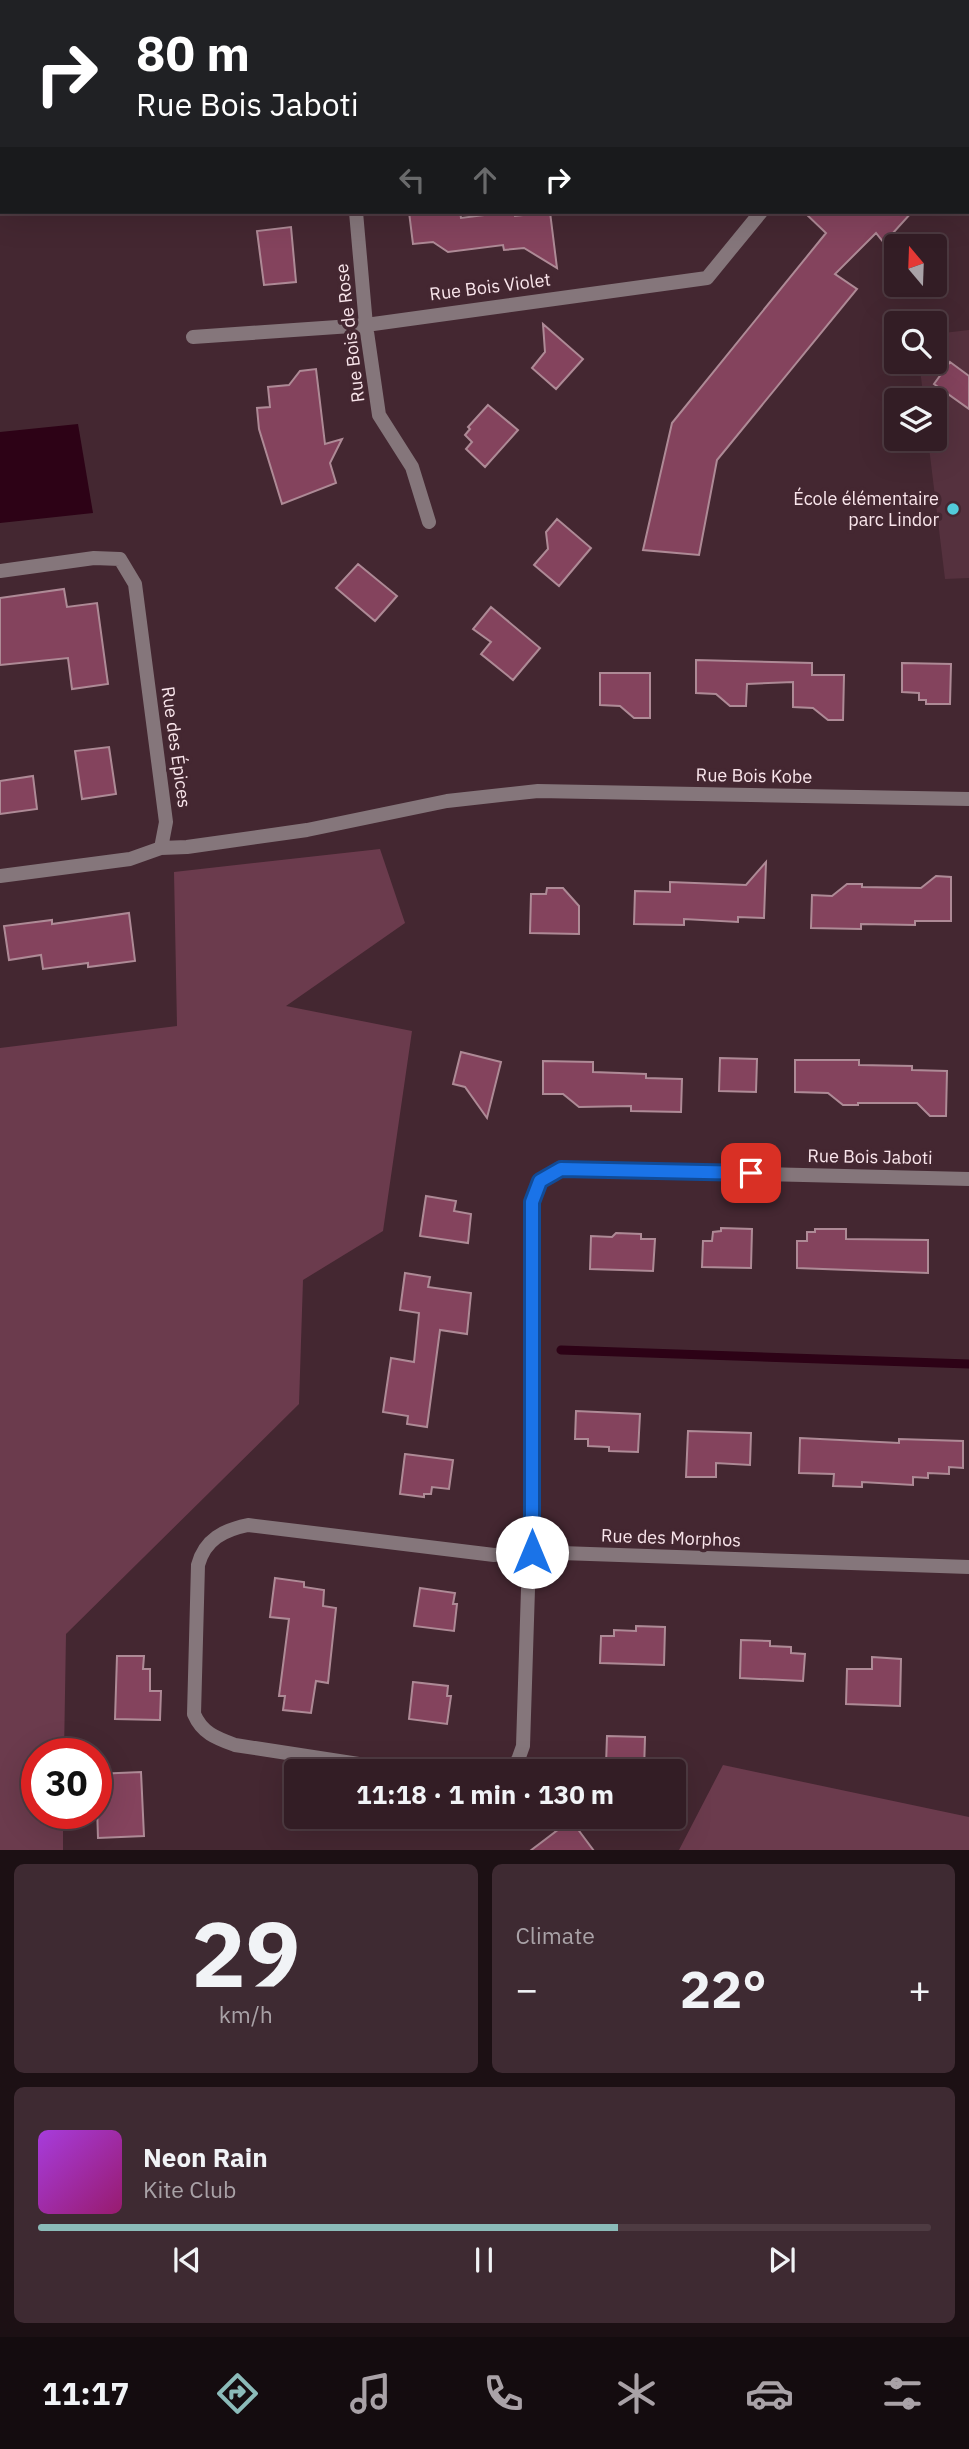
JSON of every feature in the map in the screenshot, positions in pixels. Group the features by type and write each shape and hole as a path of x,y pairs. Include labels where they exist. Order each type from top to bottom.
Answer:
{"street":[{"name":"Rue Bois de Rose","path":"356,214 366,324 379,415 412,467 429,523"},
{"name":"Rue Bois Violet","path":"193,337 366,324 707,278 759,214"},
{"name":"Rue des Épices","path":"0,571 94,558 120,559 135,583 166,821 160,848"},
{"name":"Rue Bois Kobe","path":"160,848 187,847 307,830 447,800 538,791 969,799"},
{"path":"0,876 130,859 160,848"},
{"name":"Rue Bois Jaboti","path":"532,1552 532,1202 540,1181 561,1169 969,1179"},
{"name":"Rue des Morphos","path":"326,1759 235,1745 210,1735 199,1726 194,1713 198,1565 211,1539 233,1528 248,1525 494,1555 532,1552 969,1567"},
{"path":"518,1759 523,1746 528,1589 532,1552"}],"shaded area":[{"name":"École élémentaire parc Lindor","path":"969,330 969,578 945,579 929,451 947,451 947,388 922,388 921,374 947,374 947,333"},
{"path":"78,424 93,513 0,523 0,432"},
{"path":"380,849 405,923 286,1006 412,1031 383,1231 303,1280 299,1404 66,1634 64,1738 21,1738 21,1829 63,1829 63,1850 0,1850 0,1048 177,1026 174,872"},
{"path":"723,1765 969,1817 969,1850 679,1850"}],"building":[{"path":"409,214 460,214 461,218 493,214 550,214 557,268 524,248 504,250 503,245 448,252 433,242 413,244"},
{"path":"806,214 910,214 892,234 884,234 884,243 876,233 835,274 857,289 717,460 699,555 643,550 672,423 826,233"},
{"path":"291,227 296,282 264,285 257,231"},
{"path":"543,324 583,359 556,389 532,368 545,352"},
{"path":"950,362 969,376 969,409 947,393 947,388 940,388 934,384 941,374 947,374"},
{"path":"316,369 325,444 342,439 330,463 336,483 282,504 259,429 257,408 270,407 268,387 289,385 300,371"},
{"path":"488,405 518,430 485,467 466,449 472,442 465,435 470,429 468,427"},
{"path":"557,519 591,548 559,586 534,565 548,549 546,532"},
{"path":"358,564 397,596 375,621 336,588"},
{"path":"64,589 67,607 97,603 108,684 72,689 68,658 0,665 0,598"},
{"path":"491,607 540,648 513,680 481,654 491,642 473,629"},
{"path":"696,660 812,663 812,675 844,675 843,720 828,720 813,708 793,707 793,682 747,684 746,706 730,706 716,694 696,693"},
{"path":"902,663 951,664 950,704 926,704 926,700 919,700 919,693 902,692"},
{"path":"600,673 650,673 650,718 634,718 620,706 600,705"},
{"path":"109,747 116,794 82,799 75,751"},
{"path":"33,776 37,809 0,814 0,781"},
{"path":"766,862 764,918 738,917 738,922 684,919 684,925 634,924 635,891 670,892 670,882 746,885"},
{"path":"936,876 951,877 951,921 915,921 915,925 861,924 861,929 811,928 812,895 832,896 847,884 862,884 862,887 921,888"},
{"path":"547,888 563,888 579,906 579,934 530,933 531,894 546,894"},
{"path":"129,913 135,961 43,969 41,955 9,960 4,926 52,920 52,924"},
{"path":"461,1052 501,1062 487,1118 465,1087 453,1084"},
{"path":"720,1058 757,1059 756,1092 719,1091"},
{"path":"795,1060 859,1060 859,1065 912,1066 912,1070 947,1071 946,1116 930,1116 917,1103 843,1105 828,1093 795,1092"},
{"path":"543,1061 593,1062 593,1072 646,1074 646,1078 682,1079 681,1112 631,1111 631,1106 579,1107 563,1094 543,1094"},
{"path":"426,1196 456,1201 454,1211 471,1214 468,1243 420,1236"},
{"path":"721,1228 752,1229 751,1268 702,1267 703,1241 712,1241 713,1232 721,1231"},
{"path":"815,1229 846,1229 846,1239 928,1240 928,1273 797,1268 797,1241 807,1241 807,1232 815,1232"},
{"path":"616,1233 641,1234 641,1239 655,1239 653,1271 590,1269 591,1236 612,1237"},
{"path":"405,1273 430,1277 428,1287 471,1293 467,1334 440,1330 427,1427 407,1424 408,1416 383,1412 391,1358 414,1362 419,1313 400,1310"},
{"path":"576,1411 640,1414 638,1452 609,1451 609,1447 588,1446 588,1439 575,1439"},
{"path":"688,1431 751,1433 750,1465 716,1463 716,1477 686,1477"},
{"path":"800,1438 899,1443 899,1439 963,1441 963,1468 949,1467 949,1474 928,1473 928,1478 913,1477 913,1485 862,1482 862,1487 833,1486 834,1474 799,1473"},
{"path":"405,1454 453,1460 449,1489 432,1487 431,1494 424,1494 424,1497 400,1494"},
{"path":"275,1578 304,1582 304,1587 324,1590 323,1606 336,1608 328,1683 316,1681 311,1713 283,1710 285,1696 279,1696 289,1619 270,1617"},
{"path":"420,1588 455,1593 453,1604 457,1604 454,1631 414,1626"},
{"path":"636,1626 665,1627 664,1665 600,1663 601,1636 614,1636 614,1630 636,1631"},
{"path":"741,1640 770,1641 770,1646 791,1647 791,1653 805,1654 803,1681 740,1678"},
{"path":"117,1656 144,1656 143,1669 150,1669 150,1691 161,1691 160,1720 115,1719"},
{"path":"872,1657 901,1659 900,1706 846,1704 847,1669 872,1669"},
{"path":"413,1682 448,1686 447,1696 451,1696 447,1724 409,1719"},
{"path":"607,1736 645,1737 644,1759 606,1759"},
{"path":"141,1772 144,1836 98,1838 98,1829 112,1829 112,1773"},
{"path":"559,1829 578,1829 593,1850 531,1850"}],"waterway":[{"path":"561,1350 969,1364"}],"place":[{"name":"École élémentaire parc Lindor","path":"953,509"}],"route":[{"path":"532,1552 532,1202 540,1181 561,1169 751,1173"}]}
